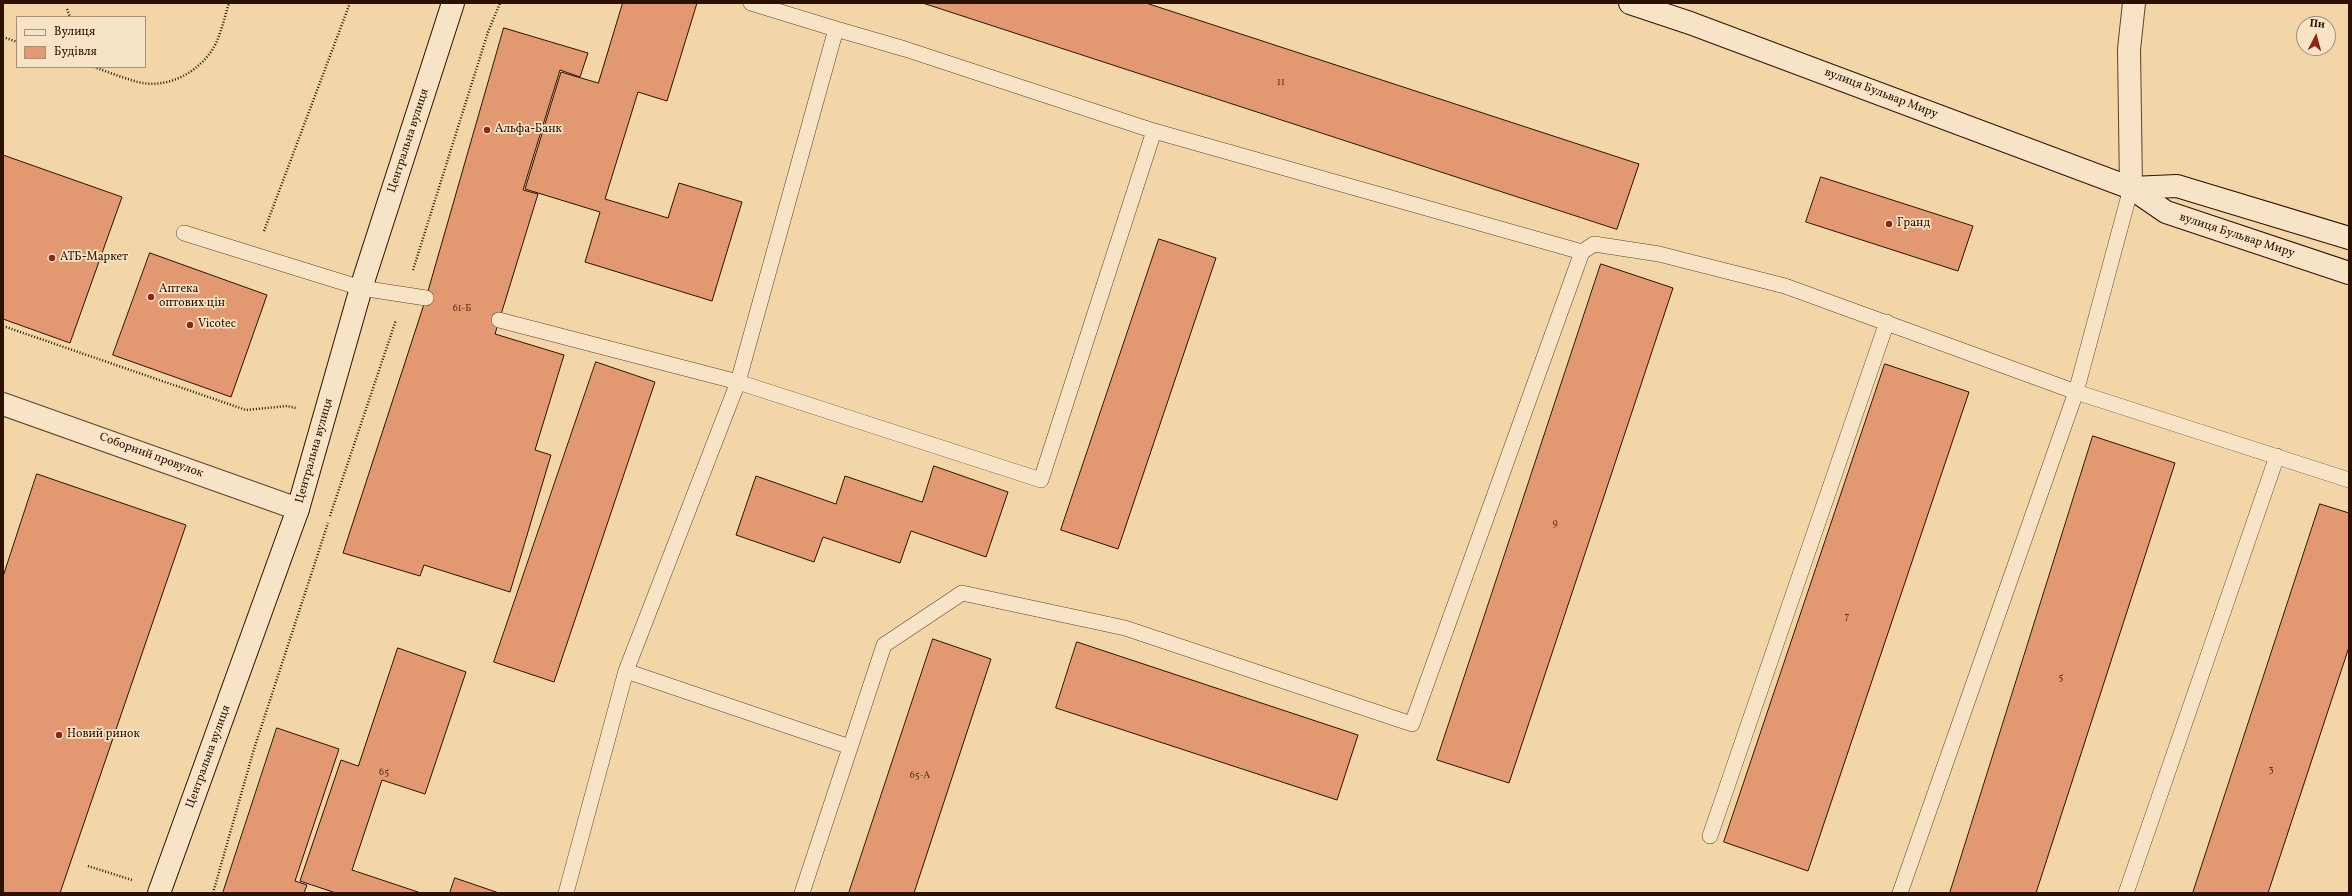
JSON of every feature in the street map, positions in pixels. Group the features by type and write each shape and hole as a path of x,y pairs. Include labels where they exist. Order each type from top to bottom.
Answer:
{"street":[{"name":"Центральна вулиця","path":"159,893 298,509 327,414 361,288 453,3"},
{"name":"вулиця Бульвар Миру","path":"1630,3 1690,23 2131,188 2166,212 2349,273"},
{"path":"2131,188 2129,50 2134,3"},
{"name":"вулиця Бульвар Миру","path":"2131,188 2177,186 2349,238"},
{"name":"Соборний провулок","path":"3,404 298,509"}],"lane":[{"path":"751,3 905,49 1154,131 1582,252"},
{"path":"566,893 626,671 738,382 836,29"},
{"path":"499,320 738,382 1041,480 1154,131"},
{"path":"1900,893 2076,392 2131,188"},
{"path":"184,233 361,288 405,293 426,298"},
{"path":"802,893 884,645 962,593 1125,628 1412,724 1582,252 1594,244 1659,254 1785,286 2076,392 2349,480"},
{"path":"1710,836 1887,322"},
{"path":"2126,893 2277,456"},
{"path":"626,671 850,747"}],"path":[{"path":"97,68 139,82 158,84 176,80 193,71 207,58 216,42 229,3"},
{"path":"262,257 264,231 350,3"},
{"path":"213,893 254,749 359,427 405,293 488,32 500,3"},
{"path":"67,9 70,16"},
{"path":"3,38 16,42"},
{"path":"3,326 246,410 287,406 327,414 359,427"}],"building":[{"path":"623,3 697,3 667,101 638,92 605,199 668,218 679,183 742,202 712,301 585,262 600,212 525,189 561,72 598,83"},
{"path":"923,3 1146,3 1639,164 1617,229"},
{"path":"504,28 588,53 580,77 560,70 523,190 538,194 495,334 564,355 535,450 551,455 510,592 424,565 420,576 343,553 426,298"},
{"name":"АТБ-Маркет","path":"3,155 122,197 70,343 3,319"},
{"name":"Гранд","path":"1821,177 1973,226 1958,271 1806,222"},
{"path":"1159,239 1216,258 1118,549 1061,530"},
{"name":"Vicotec","path":"150,253 267,295 231,397 113,355"},
{"path":"1601,264 1673,288 1509,783 1437,760"},
{"path":"596,362 655,382 554,682 494,662"},
{"path":"1885,364 1969,392 1808,871 1724,842"},
{"path":"2093,436 2175,463 2036,893 1950,893"},
{"path":"934,466 1008,492 986,557 911,531 900,563 823,537 814,562 736,535 756,476 836,504 845,476 922,502"},
{"name":"Новий ринок","path":"37,474 186,525 60,893 3,893 3,577"},
{"path":"2320,504 2349,513 2349,647 2268,893 2193,893"},
{"path":"933,639 991,659 914,893 849,893"},
{"path":"1077,642 1358,735 1337,800 1056,708"},
{"path":"398,648 466,672 425,794 382,780 352,870 421,893 336,893 300,881 341,760 358,766"},
{"path":"277,728 339,749 295,881 307,885 304,893 223,893"},
{"path":"455,878 499,893 450,893"}],"place":[{"name":"Альфа-Банк","path":"487,130"},
{"name":"Гранд","path":"1889,224"},
{"name":"АТБ-Маркет","path":"52,258"},
{"name":"Аптека оптових цін","path":"151,297"},
{"name":"Vicotec","path":"190,325"},
{"name":"Новий ринок","path":"59,735"}]}
